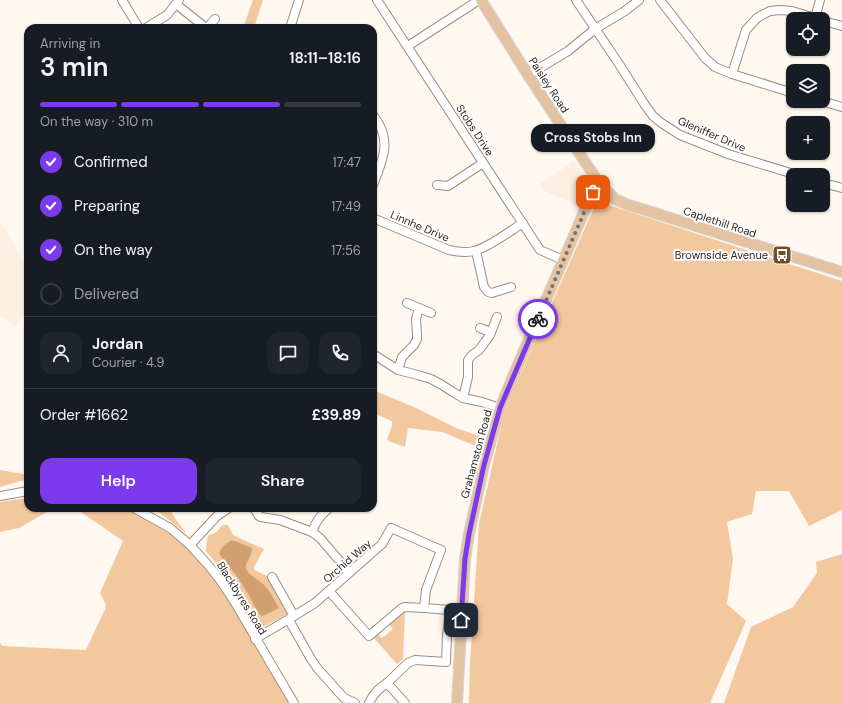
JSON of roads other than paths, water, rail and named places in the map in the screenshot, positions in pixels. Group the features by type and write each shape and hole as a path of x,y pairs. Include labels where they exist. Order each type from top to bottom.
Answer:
{"main road":[{"name":"Paisley Road","path":"480,0 598,182"},
{"name":"Grahamston Road","path":"457,703 465,559 484,465 500,408 598,182"},
{"name":"Caplethill Road","path":"598,182 615,199 626,204 842,272"}],"street":[{"path":"122,0 137,24"},
{"path":"291,24 299,0"},
{"name":"Stobs Drive","path":"377,0 540,250 563,260"},
{"path":"408,46 480,0"},
{"name":"Gleniffer Drive","path":"576,0 645,105 653,116 660,122 680,135 728,154 786,172"},
{"path":"528,75 568,51 595,29 625,11 639,0"},
{"path":"660,0 705,58 716,67 732,74 786,91"},
{"path":"819,12 820,0"},
{"path":"152,24 167,15 177,2 202,24"},
{"path":"732,74 746,30 762,15 770,11 780,10 795,12"},
{"path":"210,24 215,19"},
{"path":"830,22 842,26"},
{"path":"830,104 842,107"},
{"path":"377,120 383,131 385,141 384,157 377,175"},
{"path":"437,185 448,186 483,163"},
{"path":"830,185 842,188"},
{"name":"Linnhe Drive","path":"377,220 449,250 467,252 485,248 523,223"},
{"path":"476,251 486,290 492,293 511,287"},
{"path":"407,303 431,313"},
{"path":"398,370 402,357 417,339 416,319 419,308"},
{"path":"464,398 468,377 468,360 482,346 490,335 497,317"},
{"path":"480,328 490,332"},
{"path":"377,357 398,370 418,374 431,379 464,398 500,408"},
{"path":"0,496 24,492"},
{"name":"Blackbyres Road","path":"141,512 170,528 190,545 209,566 220,580 294,703"},
{"path":"190,545 217,516 223,512"},
{"path":"256,512 259,516 263,518 280,520 312,532 320,538 350,572"},
{"path":"312,532 317,521 324,512"},
{"name":"Orchid Way","path":"255,639 315,603 382,544 391,528 441,550 426,590 424,608"},
{"path":"272,577 311,659 344,698 355,703"},
{"path":"329,591 369,636 405,607 450,610 446,662 415,660 408,663 387,684 378,690 369,703"},
{"path":"387,684 405,703"}],"place":[{"name":"Cross Stobs Inn","path":"593,192"},
{"name":"Brownside Avenue","path":"782,255"}]}
